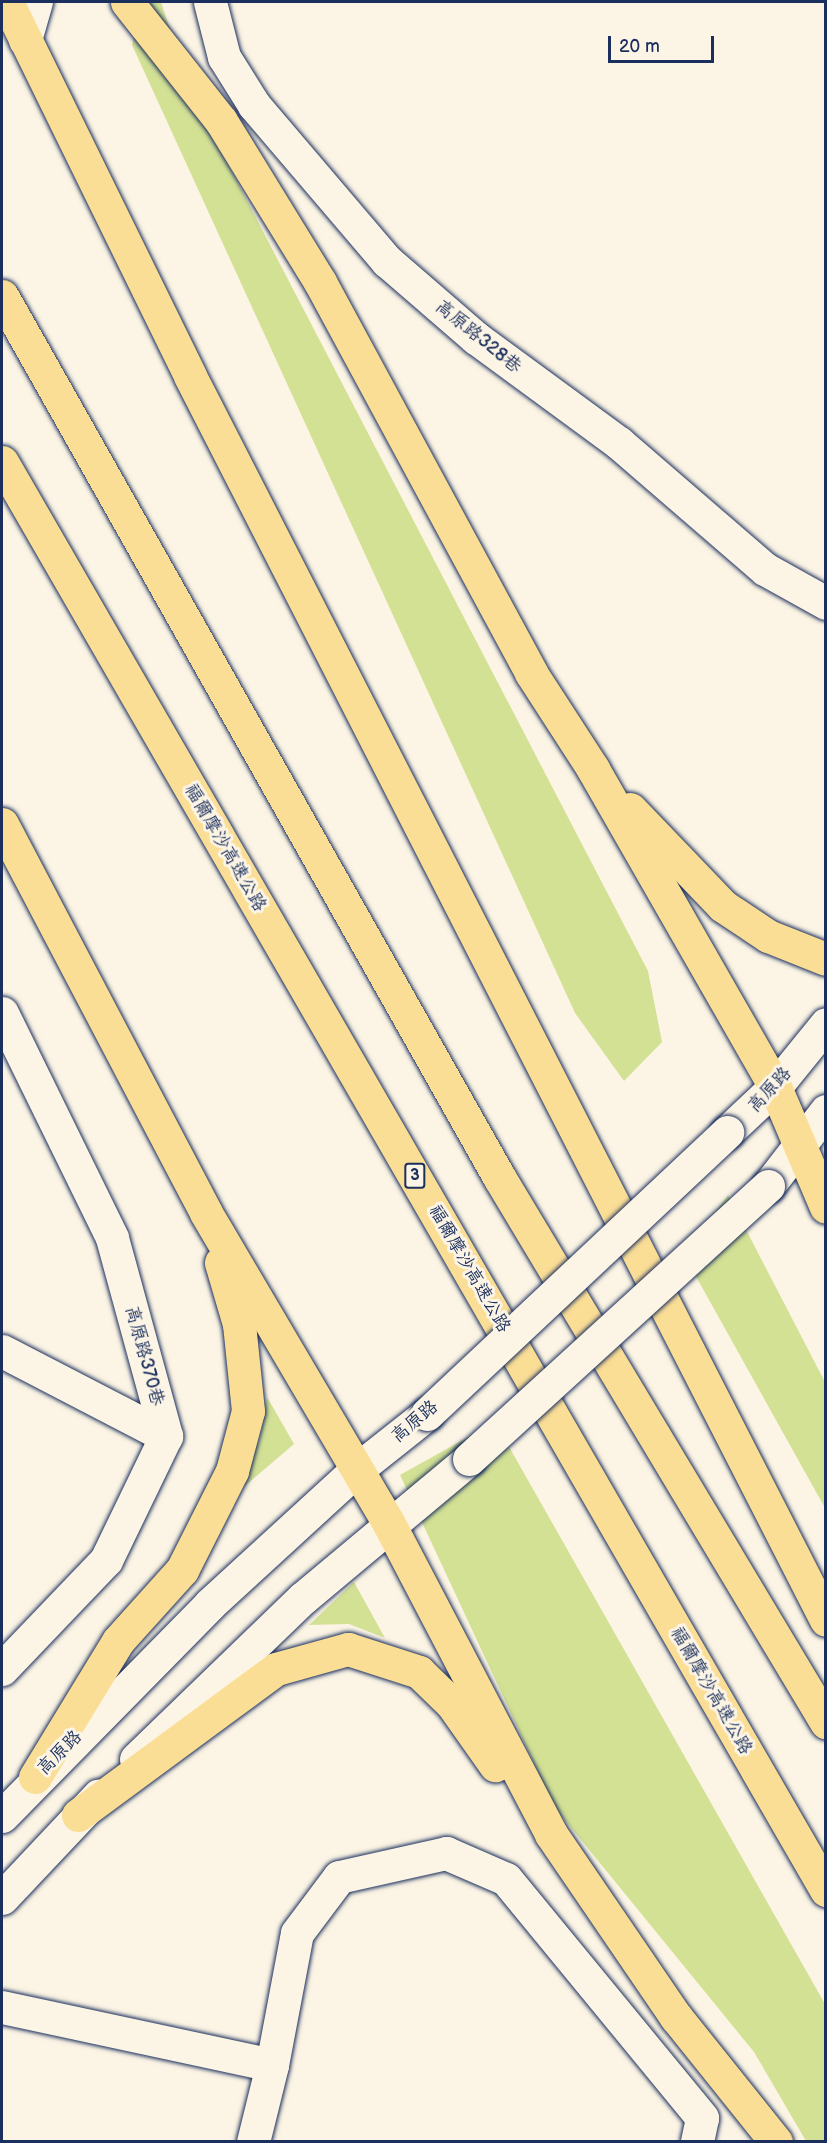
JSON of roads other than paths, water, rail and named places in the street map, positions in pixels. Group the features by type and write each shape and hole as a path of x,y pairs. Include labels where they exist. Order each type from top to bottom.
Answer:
{"highway":[{"path":"7,2 195,386 825,1620"},
{"path":"127,2 221,121 320,282 531,673 593,769 776,1087 813,1142 825,1207"},
{"path":"2,296 499,1177 825,1722"},
{"name":"福爾摩沙高速公路","path":"2,462 825,1890"},
{"path":"593,769 723,906 768,936 825,959"},
{"path":"2,824 206,1213 388,1522 551,1834 676,2017 776,2142"},
{"path":"35,1777 118,1641 182,1570 232,1471 247,1400 238,1324 206,1213"},
{"path":"78,1815 276,1669 348,1649 419,1672 452,1704 516,1797 551,1834"}],"street":[{"path":"25,40 36,2"},
{"name":"高原路328巷","path":"210,2 224,57 254,105 387,261 476,338 619,443 765,569 825,603"},
{"name":"高原路370巷","path":"2,1013 112,1238 166,1436"},
{"name":"高原路","path":"2,1816 35,1777 210,1604 356,1471 427,1414 776,1087 825,1024"},
{"path":"776,1087 825,1063"},
{"path":"2,1898 78,1815 388,1522 468,1459 768,1186 813,1142 825,1111"},
{"path":"2,1351 166,1436 106,1560 2,1669"},
{"path":"253,2142 272,2065 297,1933 339,1877 446,1853 506,1879 700,2130 725,2142"},
{"path":"2,2007 272,2065"}]}
